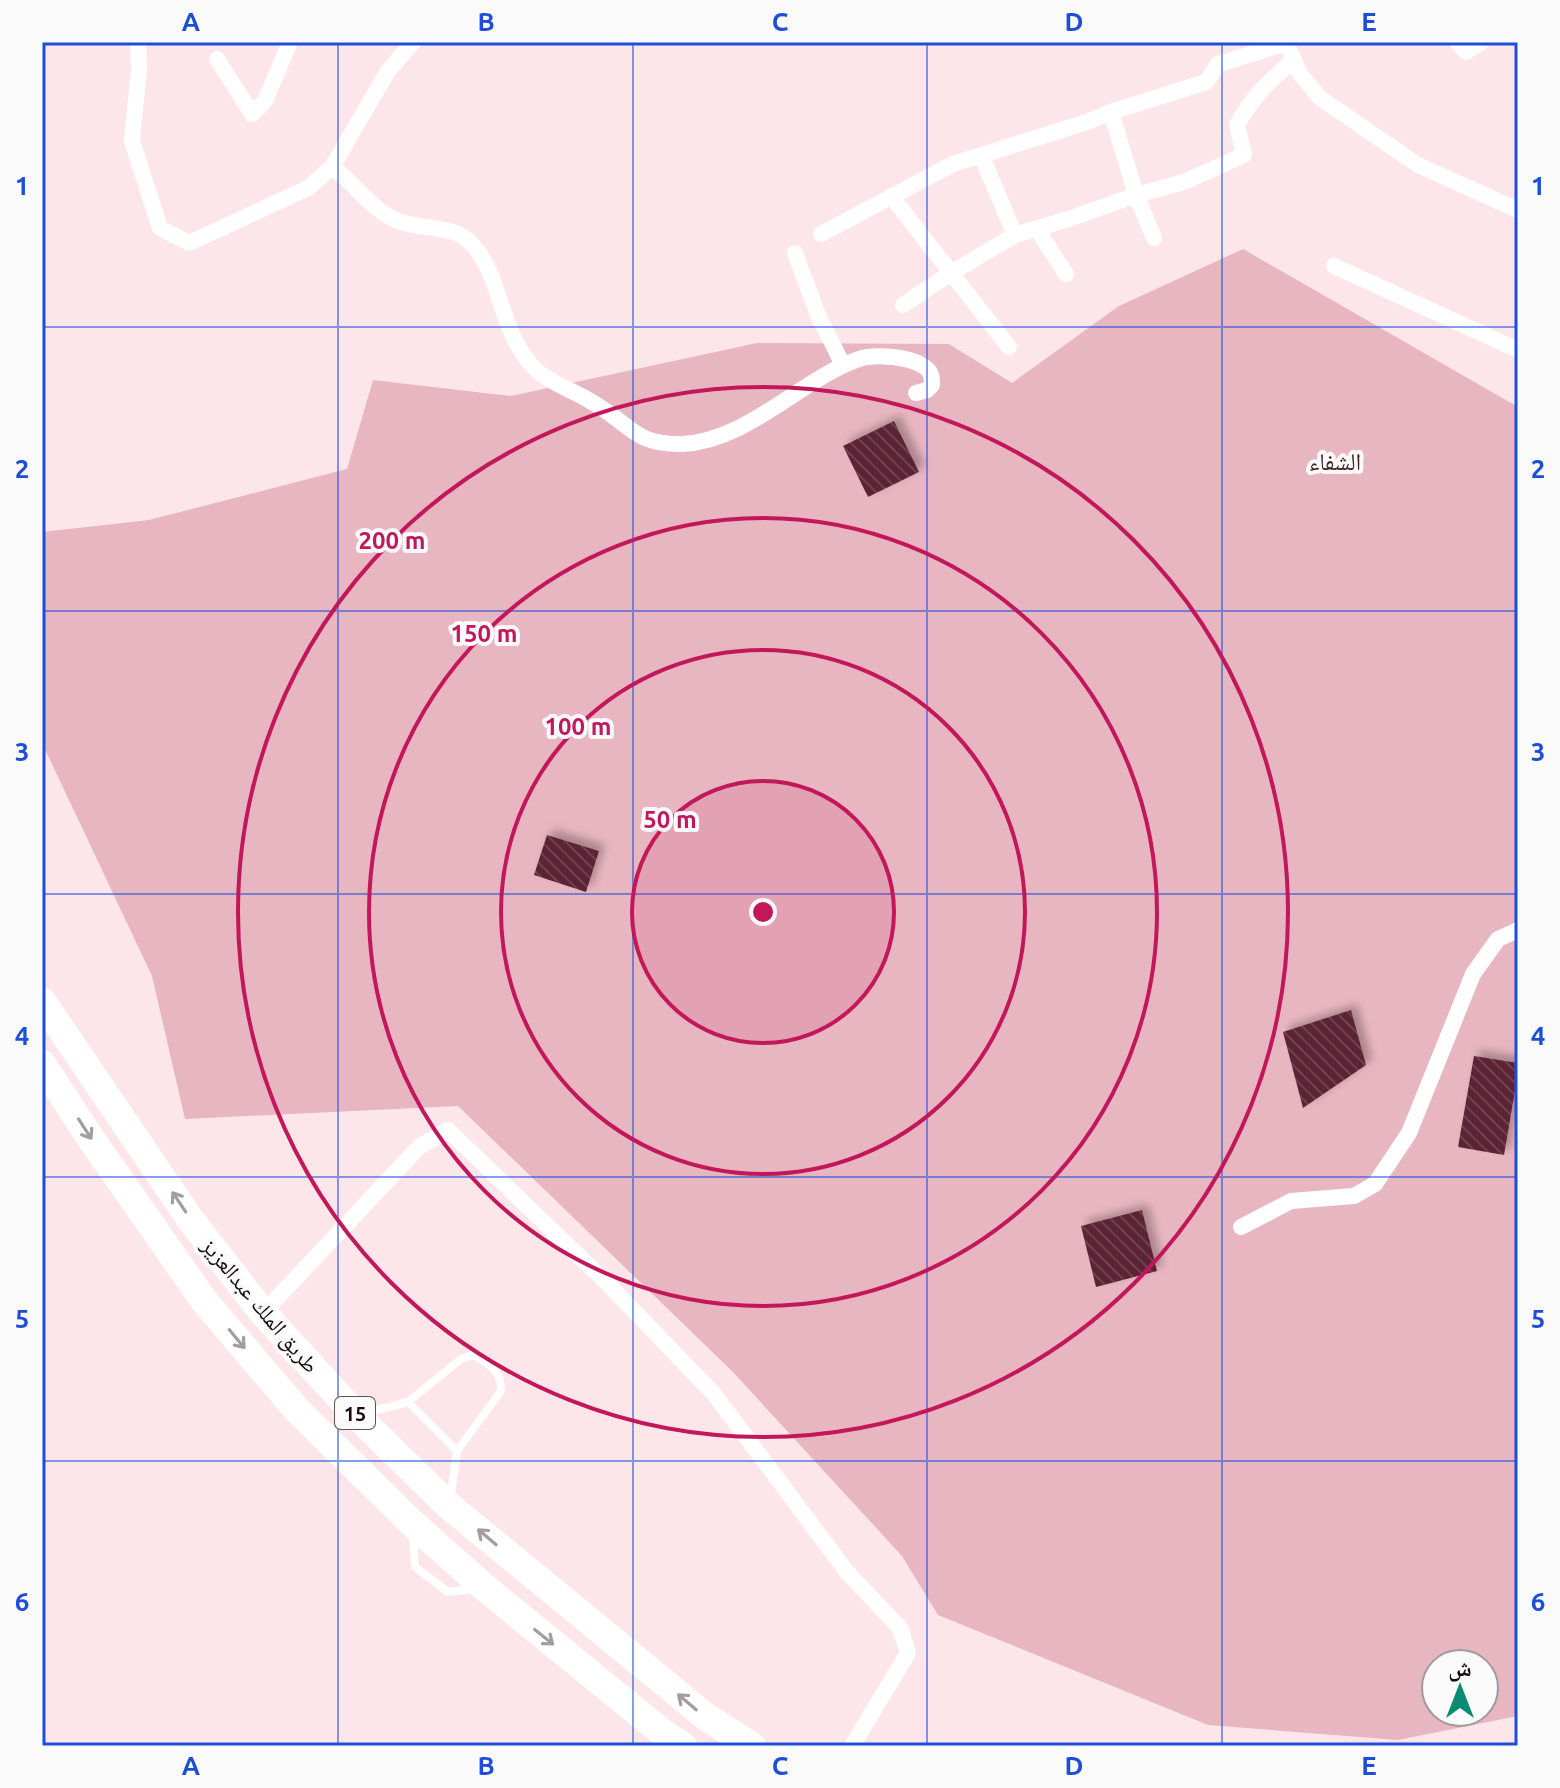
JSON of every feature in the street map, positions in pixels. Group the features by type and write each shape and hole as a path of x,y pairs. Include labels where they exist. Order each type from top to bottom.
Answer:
{"highway":[{"name":"طريق الملك عبدالعزيز","path":"42,1001 190,1219 263,1313 356,1415 449,1506 705,1716 752,1746"},
{"name":"طريق الملك عبدالعزيز","path":"42,1064 205,1302 297,1410 412,1523 484,1587 683,1746"}],"street":[{"path":"138,42 139,69 132,141 160,228 189,243 308,188 332,167 388,71 413,42"},
{"path":"217,59 252,114 265,101 290,42"},
{"path":"1457,42 1466,52 1481,42"},
{"path":"821,234 953,164 1206,82 1218,64 1287,43 1300,74 1320,98 1418,165 1518,210"},
{"path":"903,305 1015,235 1184,182 1244,155 1237,125 1241,117 1266,83 1294,60"},
{"path":"1111,112 1136,195 1154,238"},
{"path":"981,155 1015,235"},
{"path":"332,167 379,210 396,220 452,232 472,243 482,257 514,338 532,367 543,377 595,404 636,436 666,443 705,440 745,424 860,358 878,356 919,364 932,376 932,385 916,393"},
{"path":"891,196 1009,347"},
{"path":"1037,229 1066,274"},
{"path":"795,253 818,315 843,365"},
{"path":"1334,266 1518,350"},
{"path":"1241,1227 1291,1201 1354,1196 1375,1184 1409,1133 1473,974 1498,939 1518,930"},
{"path":"263,1313 419,1147 448,1130 607,1283 714,1394 847,1572 900,1628 908,1653 852,1746"}],"lane":[{"path":"356,1415 408,1402 461,1359 473,1355 497,1373 502,1384 501,1391 457,1451 449,1506"},
{"path":"408,1402 457,1451"}],"shaded area":[{"path":"1243,249 1518,407 1518,1716 1500,1720 1500,1648 1420,1648 1420,1728 1458,1728 1398,1740 1208,1725 938,1615 902,1556 732,1371 458,1106 185,1119 152,976 42,743 42,532 149,520 347,469 373,380 511,396 757,343 949,344 1012,383 1119,306"}],"building":[{"path":"894,421 919,472 868,497 843,446"},
{"path":"547,835 599,851 586,892 534,875"},
{"path":"1351,1010 1366,1065 1303,1108 1283,1032"},
{"path":"1474,1056 1518,1063 1504,1155 1458,1147"},
{"path":"1142,1210 1157,1271 1096,1287 1081,1226"}],"district":[{"name":"الشفاء","path":"1335,461"}]}
